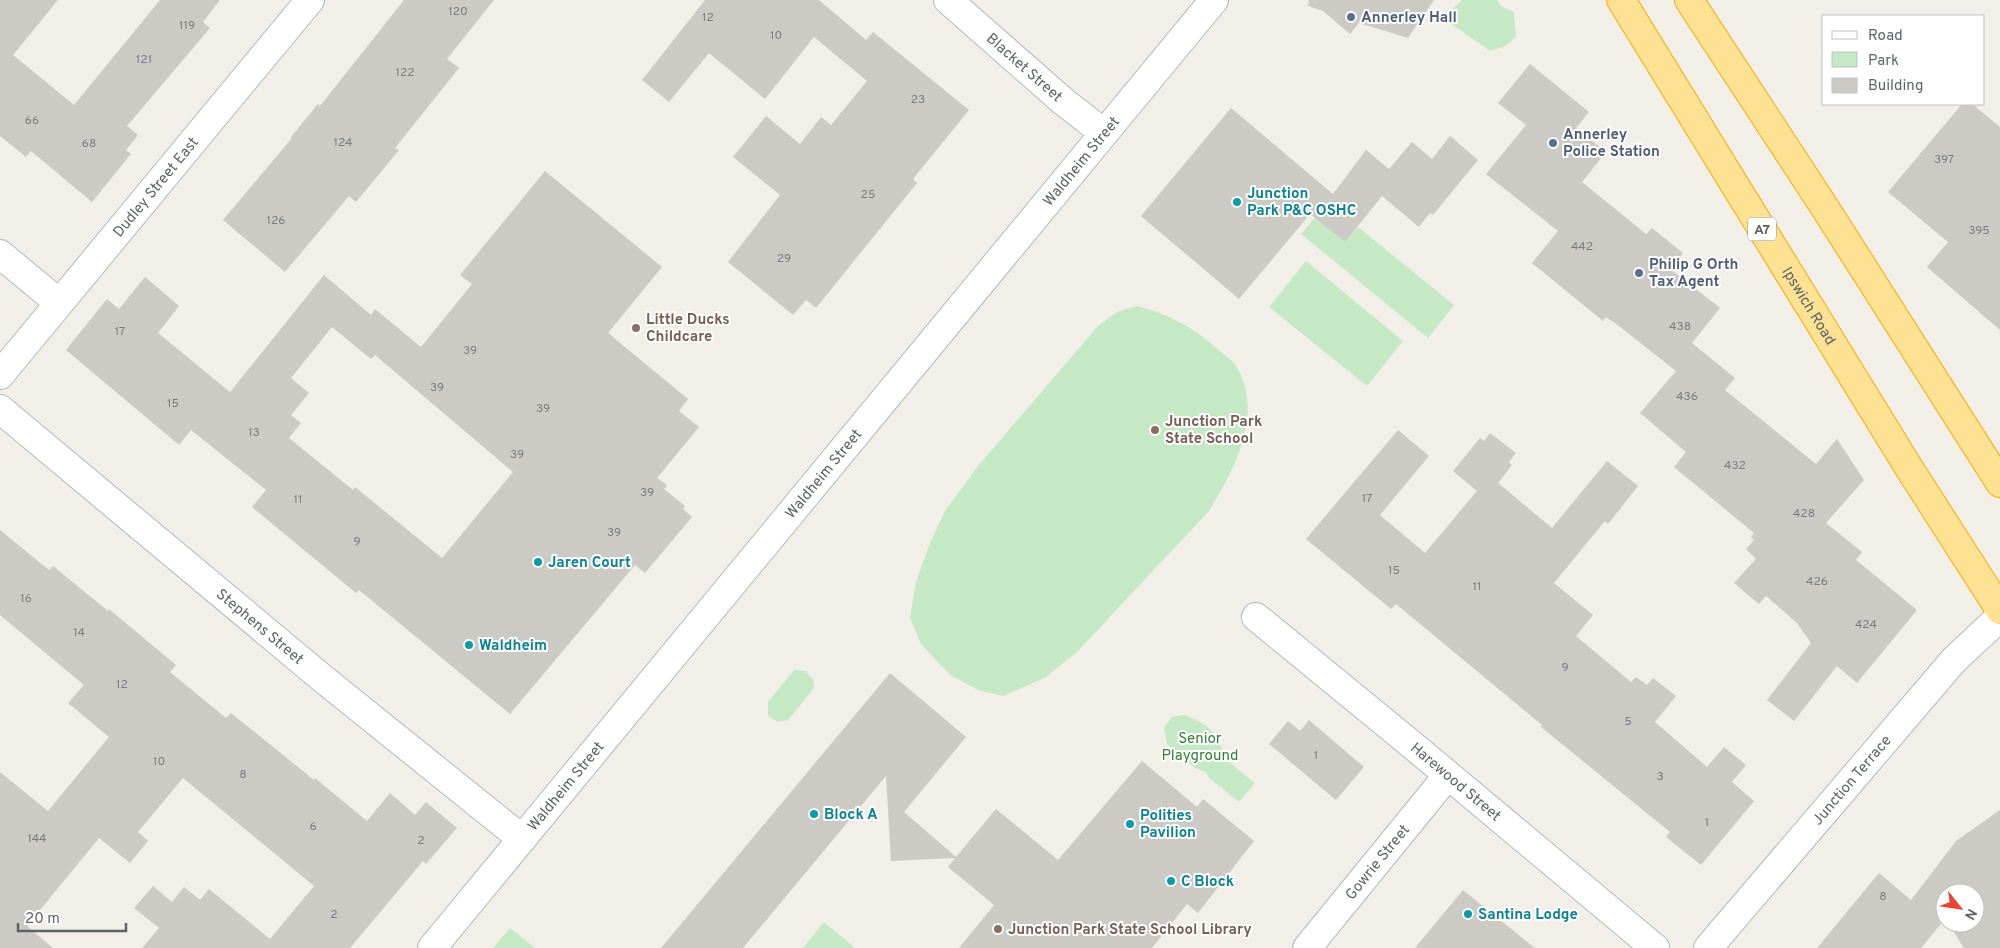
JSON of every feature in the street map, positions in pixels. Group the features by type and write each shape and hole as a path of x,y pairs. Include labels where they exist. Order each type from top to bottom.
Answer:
{"highway":[{"name":"Ipswich Road","path":"1621,0 1909,468 2000,610"},
{"path":"1689,0 1827,211 2000,483"}],"street":[{"name":"Dudley Street East","path":"0,374 310,0"},
{"name":"Blacket Street","path":"948,0 1064,102 1104,133"},
{"name":"Waldheim Street","path":"432,948 1214,0"},
{"path":"0,254 59,302"},
{"name":"Stephens Street","path":"0,409 322,678 522,839"},
{"name":"Junction Terrace","path":"1708,948 1954,660 2000,617"},
{"name":"Harewood Street","path":"1256,618 1656,948"},
{"name":"Gowrie Street","path":"1307,948 1448,775"}],"green space":[{"path":"1462,0 1497,0 1501,6 1514,12 1516,37 1505,46 1490,51 1443,18"},
{"path":"1315,218 1345,242 1358,227 1454,305 1428,338 1301,234"},
{"path":"1306,261 1403,341 1367,386 1269,307"},
{"path":"1137,306 1168,316 1187,326 1236,366 1244,384 1248,403 1243,441 1236,459 1228,478 1209,511 1076,653 1046,677 1003,696 978,690 950,675 921,644 910,618 916,582 930,543 945,511 978,466 1098,326 1117,312"},
{"path":"794,670 805,671 813,679 814,688 788,720 778,722 768,716 768,702"},
{"name":"Senior Playground","path":"1184,715 1211,730 1219,742 1224,758 1255,783 1239,802 1208,777 1206,772 1195,768 1167,744 1164,727 1172,717"},
{"path":"824,922 855,948 803,948"},
{"path":"510,928 535,948 493,948"}],"building":[{"path":"0,0 58,0 13,55 74,105 160,0 220,0 203,22 210,28 127,126 138,135 126,150 131,154 92,202 31,151 26,157 0,136"},
{"path":"404,0 494,0 447,59 459,68 395,148 399,150 356,202 349,196 285,272 223,220 318,104 320,106"},
{"path":"705,0 819,0 866,40 873,32 969,110 913,179 917,183 816,308 806,300 793,315 728,262 780,195 733,157 766,116 800,144 821,117 831,125 867,81 814,37 765,99 709,53 669,102 642,80"},
{"path":"1309,0 1434,0 1408,38 1359,23 1350,34 1323,11 1308,6"},
{"path":"1530,64 1589,112 1576,128 1606,152 1582,182 1646,234 1652,228 1683,253 1670,269 1720,308 1692,343 1735,378 1725,390 1816,464 1837,439 1864,480 1826,523 1862,552 1856,560 1917,610 1857,683 1837,666 1794,721 1767,700 1811,643 1797,623 1766,596 1759,604 1734,583 1756,559 1746,549 1754,540 1751,537 1754,533 1674,467 1686,452 1640,413 1676,371 1615,323 1606,317 1603,321 1532,263 1558,231 1486,174 1526,125 1498,103"},
{"path":"1961,105 1973,105 2000,127 2000,330 1927,267 1948,242 1888,192"},
{"name":"Junction Park P&C OSHC","path":"1231,108 1333,194 1366,150 1389,169 1412,142 1432,159 1450,136 1478,160 1433,215 1430,213 1419,227 1382,196 1345,242 1310,214 1239,299 1141,216"},
{"path":"545,171 662,267 608,333 688,399 679,411 699,427 657,478 667,485 664,489 685,506 683,509 692,517 645,573 635,565 510,714 359,590 356,593 252,507 266,490 191,430 179,445 66,350 107,299 119,309 145,277 179,306 158,333 230,392 324,275 371,315 375,309 421,347 472,284 460,275","holes":["332,327 371,359 375,355 513,472 442,558 355,487 353,490 289,438 301,423 291,415 309,393 291,378"]},
{"path":"1398,430 1429,456 1380,515 1425,553 1477,491 1453,471 1480,438 1484,441 1490,433 1516,453 1509,462 1512,465 1498,483 1552,528 1607,461 1638,486 1608,524 1605,521 1554,583 1593,615 1576,636 1631,682 1636,677 1647,685 1653,678 1676,696 1655,722 1707,767 1724,747 1746,765 1732,782 1754,801 1701,865 1666,837 1670,832 1541,727 1542,725 1396,604 1391,609 1306,539"},
{"path":"0,530 49,570 53,566 108,611 109,609 176,665 170,672 226,718 231,713 367,821 390,793 415,815 426,802 457,828 426,864 423,861 350,948 142,948 159,928 134,908 153,886 172,902 184,887 200,900 209,889 270,939 314,886 183,778 138,832 148,841 130,863 99,838 27,926 53,948 0,948 0,772 48,811 109,737 68,703 84,685 0,615"},
{"path":"890,673 966,737 904,812 956,857 996,809 1058,860 1142,761 1197,807 1203,799 1254,841 1198,913 1187,904 1152,948 959,948 994,905 948,867 955,858 891,861 886,776 743,948 661,948"},
{"path":"1309,720 1364,767 1336,800 1269,744 1288,721 1300,731"},
{"path":"2000,810 2000,948 1964,948 1954,933 1985,933 1985,883 1935,883 1935,931 1921,948 1817,948 1879,873 1911,900 1956,841"},
{"name":"Santina Lodge","path":"1463,890 1535,948 1415,948"}],"place":[{"name":"Annerley Hall","path":"1351,17"},
{"name":"Annerley Police Station","path":"1553,143"},
{"name":"Junction Park P&C OSHC","path":"1237,202"},
{"name":"Philip G Orth Tax Agent","path":"1639,273"},
{"name":"Little Ducks Childcare","path":"636,328"},
{"name":"Junction Park State School","path":"1155,430"},
{"name":"Jaren Court","path":"538,562"},
{"name":"Waldheim","path":"469,645"},
{"name":"Block A","path":"814,814"},
{"name":"Polities Pavilion","path":"1130,824"},
{"name":"C Block","path":"1171,881"},
{"name":"Santina Lodge","path":"1468,914"},
{"name":"Junction Park State School Library","path":"998,929"}]}
